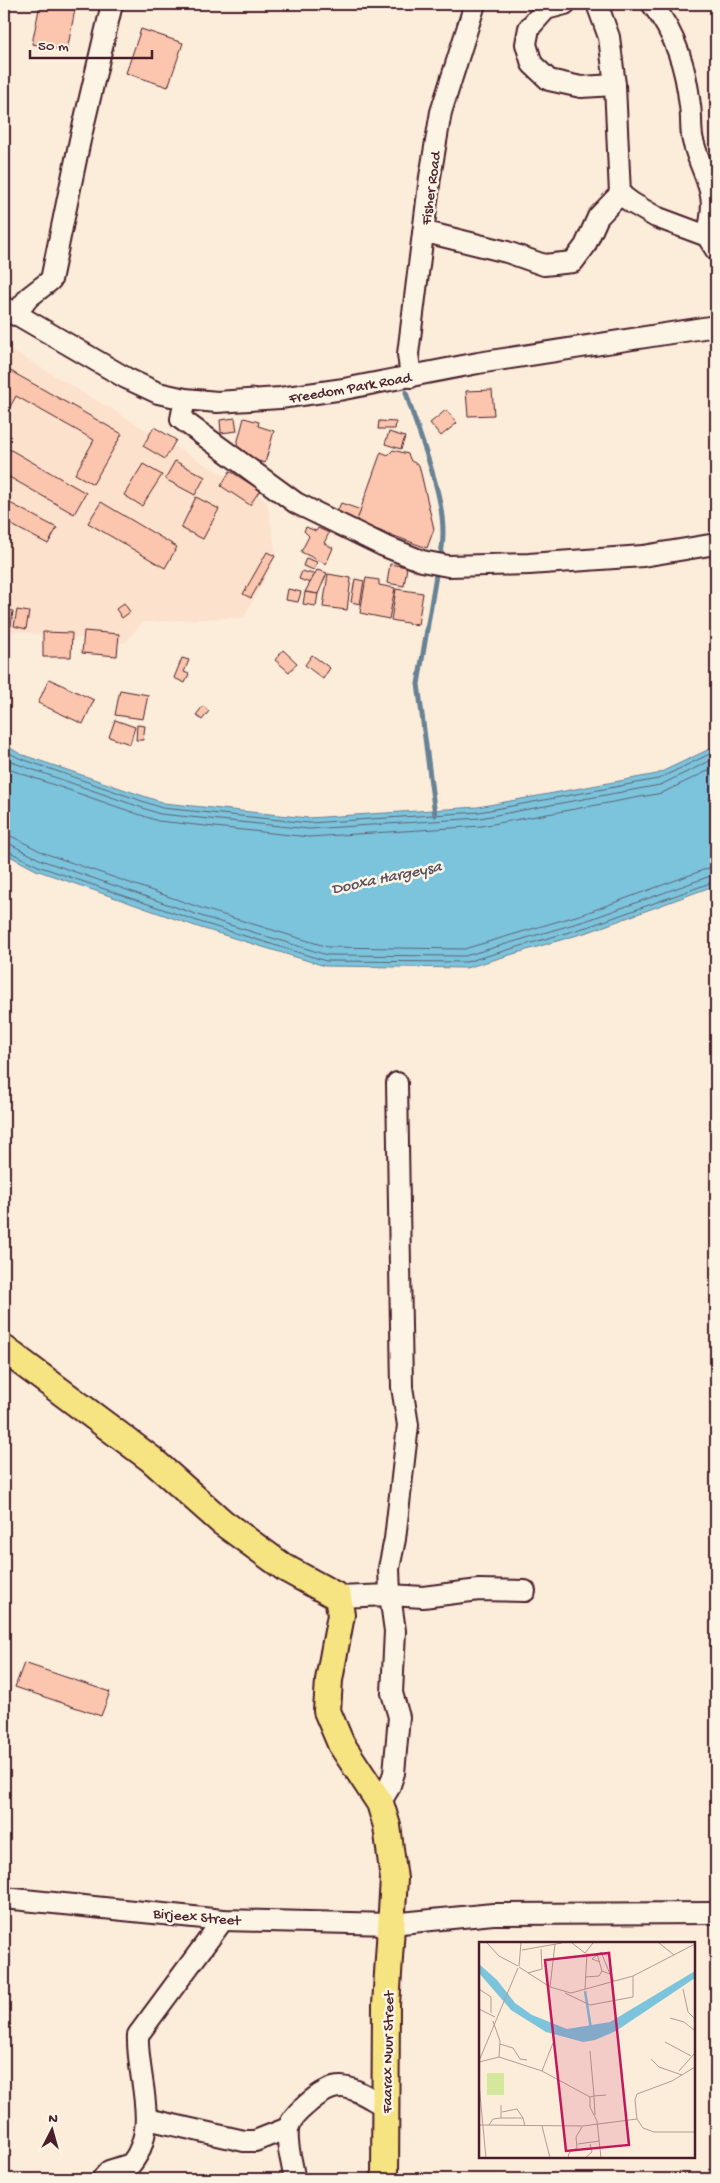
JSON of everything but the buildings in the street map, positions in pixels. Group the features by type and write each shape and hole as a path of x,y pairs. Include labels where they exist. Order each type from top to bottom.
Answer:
{"main road":[{"path":"4,1350 151,1459 222,1522 285,1568 338,1597"},
{"name":"Faarax Nuur Street","path":"338,1597 341,1614 328,1680 328,1711 340,1744 380,1803 387,1826 394,1879 386,2005 385,2179"}],"street":[{"path":"10,311 51,280 80,140 112,4"},
{"name":"Fisher Road","path":"411,377 408,354 441,112 475,4"},
{"path":"561,4 546,9 529,28 526,44 532,64 549,80 581,87 615,85"},
{"path":"423,234 434,234 498,250 544,265 573,262 585,246 598,217 620,194 615,85 609,37 597,4"},
{"path":"620,194 632,204 656,217 712,243 713,193 693,139 689,97 676,42 652,4"},
{"name":"Freedom Park Road","path":"10,311 126,378 158,393 185,399 217,402 280,398 716,326"},
{"path":"185,399 181,419 296,503 382,545 422,561 448,566 529,564 643,556 716,544"},
{"path":"380,1803 390,1788 394,1773 399,1717 392,1694 395,1631 389,1568 395,1539 408,1425 402,1387 396,1083"},
{"path":"338,1597 390,1594 423,1597 479,1590 525,1591"},
{"name":"Birjeex Street","path":"4,1898 223,1920 392,1924 493,1914 716,1913"},
{"path":"102,2179 109,2172 134,2172 146,2131 138,2034 223,1920"},
{"path":"294,2179 287,2148 288,2128 298,2112 321,2091 332,2087 351,2088 386,2107"},
{"path":"146,2119 244,2141 255,2141 288,2128"}],"shaded area":[{"path":"4,346 267,501 276,557 244,617 142,622 125,643 4,630"}],"water":[{"name":"Dooxa Hargeysa","path":"4,744 20,754 164,803 308,818 478,807 657,774 716,746 716,885 591,931 466,968 325,966 201,928 36,870 4,853"}],"waterway":[{"path":"406,392 439,498 443,541 439,561"},
{"path":"435,815 418,684 437,569"}]}
